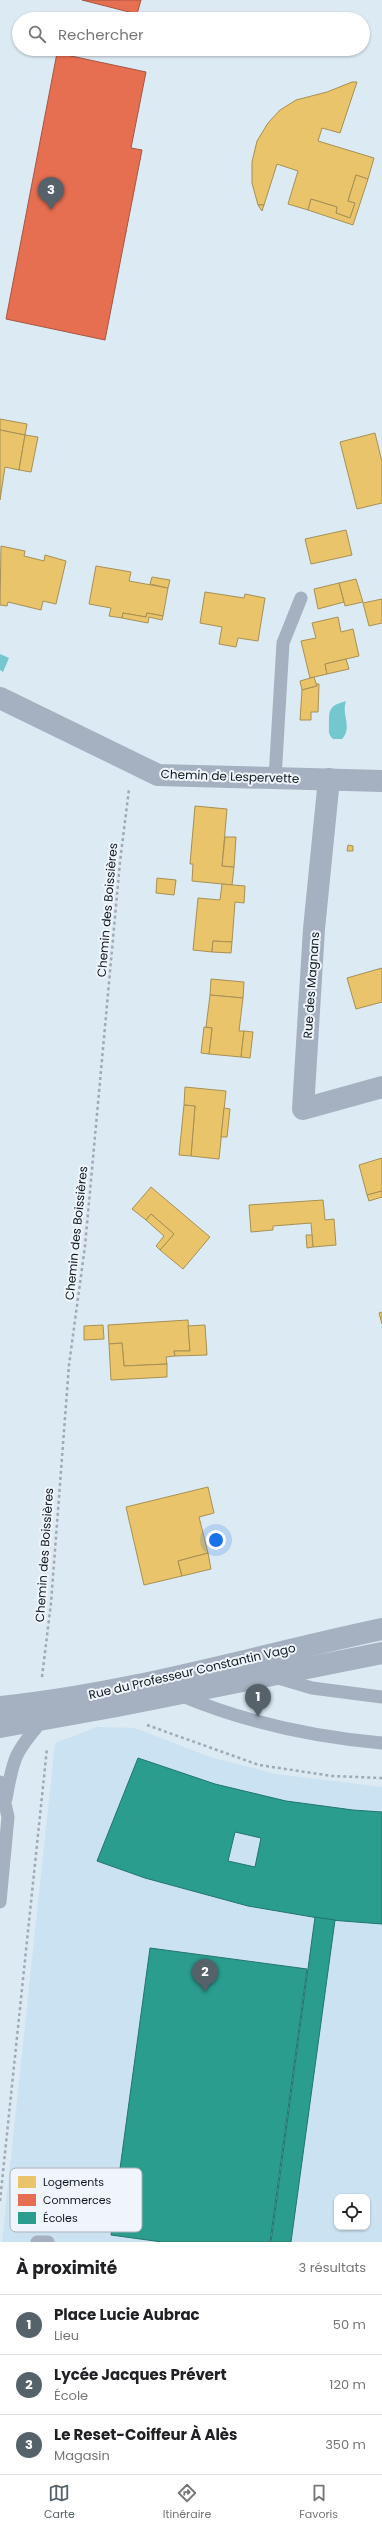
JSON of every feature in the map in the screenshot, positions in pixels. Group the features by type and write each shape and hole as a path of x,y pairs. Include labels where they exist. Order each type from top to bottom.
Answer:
{"street":[{"name":"Chemin de Lespervette","path":"0,698 158,775 382,781"},
{"name":"Rue des Magnans","path":"329,779 314,929 303,1109 382,1087"},
{"name":"Rue du Professeur Constantin Vago","path":"0,1727 40,1712 155,1682 382,1629"},
{"name":"Rue du Professeur Constantin Vago","path":"0,1708 40,1712 178,1694 382,1653"}],"lane":[{"path":"275,778 283,643 301,598"},
{"path":"268,1675 312,1688 382,1697"},
{"path":"178,1694 219,1712 302,1732 382,1743"},
{"path":"6,1803 14,1758 40,1712"},
{"path":"0,1782 8,1817 0,1902"},
{"path":"37,2242 48,2242"}],"path":[{"name":"Chemin des Boissières","path":"40,1712 51,1603 69,1365 85,1246 120,862 128,797 134,764"},
{"path":"144,1724 259,1765 332,1776 382,1778"},
{"path":"0,2201 47,1745"}],"shaded area":[{"path":"97,1727 135,1728 210,1757 276,1774 382,1787 382,2242 2,2242 55,1743"}],"water":[{"path":"0,654 9,658 3,672 0,670"},
{"path":"346,701 345,711 347,730 342,739 333,739 330,736 329,731 331,709"}],"building: Logements":[{"path":"352,82 357,82 340,133 322,128 318,141 374,158 368,179 356,175 348,201 355,203 350,218 336,213 337,207 311,199 308,210 288,204 298,171 277,164 264,205 258,205 252,183 252,162 257,141 268,123 280,110 296,100 327,92"},
{"path":"356,175 368,179 353,225 308,210 311,199 337,207 336,213 350,218 355,203 348,201"},
{"path":"258,205 264,205 262,211"},
{"path":"0,419 27,424 25,435 0,430"},
{"path":"0,430 25,435 19,470 5,467 0,500"},
{"path":"375,433 382,462 382,503 357,509 340,442"},
{"path":"25,435 38,437 31,472 19,470"},
{"path":"346,530 352,555 311,564 305,539"},
{"path":"1,546 25,551 24,556 44,561 45,555 66,561 56,604 43,601 41,610 8,602 7,606 0,605"},
{"path":"96,566 131,572 129,581 168,588 163,616 147,613 146,617 123,613 122,618 109,616 111,608 89,604"},
{"path":"152,577 170,580 168,588 150,584"},
{"path":"356,579 363,602 345,606 339,583"},
{"path":"339,583 344,602 318,609 314,589"},
{"path":"205,592 244,598 245,594 265,598 258,641 238,638 236,647 219,644 222,627 200,623"},
{"path":"382,599 382,623 369,626 363,603"},
{"path":"123,613 146,617 147,613 163,616 162,620 149,617 148,623 122,618"},
{"path":"338,617 341,632 353,629 359,656 325,664 327,674 310,678 301,641 316,638 312,623"},
{"path":"346,659 349,669 327,674 325,664"},
{"path":"314,677 317,686 302,690 300,681"},
{"path":"316,684 319,684 318,712 311,712 311,720 300,720 302,690 317,686"},
{"path":"195,806 227,809 222,866 234,867 232,885 192,881 193,864 190,864"},
{"path":"225,837 236,837 234,867 222,866"},
{"path":"348,845 353,846 353,851 347,851"},
{"path":"157,878 176,880 174,895 156,893"},
{"path":"222,884 245,886 244,903 235,902 232,942 213,941 212,952 193,950 198,898 220,900"},
{"path":"213,941 232,942 231,953 212,952"},
{"path":"382,968 382,1002 356,1009 347,978"},
{"path":"211,979 244,982 243,998 210,995"},
{"path":"210,995 243,998 239,1031 244,1031 241,1057 209,1054 212,1028 206,1027"},
{"path":"204,1027 212,1028 209,1054 201,1053"},
{"path":"244,1031 253,1032 250,1058 241,1057"},
{"path":"185,1087 226,1091 219,1159 191,1156 195,1106 184,1105"},
{"path":"184,1105 195,1106 191,1156 179,1155"},
{"path":"224,1108 230,1109 227,1137 221,1137"},
{"path":"382,1158 382,1191 367,1195 359,1165"},
{"path":"151,1187 210,1237 183,1269 160,1250 174,1234 151,1214 146,1220 132,1209"},
{"path":"382,1191 382,1197 369,1201 367,1195"},
{"path":"323,1200 325,1220 334,1219 336,1245 313,1247 311,1223 273,1226 273,1230 251,1232 249,1205"},
{"path":"151,1214 174,1234 160,1250 156,1246 164,1236 146,1220"},
{"path":"306,1235 312,1235 313,1247 307,1248"},
{"path":"382,1312 382,1324 379,1313"},
{"path":"188,1320 190,1351 174,1351 175,1356 166,1357 167,1364 124,1366 122,1343 109,1344 108,1325"},
{"path":"103,1325 104,1339 84,1340 84,1326"},
{"path":"205,1325 207,1355 175,1356 174,1351 190,1351 188,1326"},
{"path":"122,1343 124,1366 167,1364 167,1377 111,1380 109,1344"},
{"path":"208,1487 214,1513 199,1517 208,1553 178,1561 182,1576 144,1585 126,1507"},
{"path":"208,1553 211,1569 182,1576 178,1561"}],"building: Commerces":[{"path":"82,0 141,0 138,12 129,12"},
{"path":"56,56 71,56 146,72 131,148 142,150 105,340 6,319"}],"building: Écoles":[{"path":"138,1758 215,1784 286,1801 353,1810 382,1812 382,1924 330,1920 248,1906 145,1878 97,1861","holes":["235,1832 261,1838 255,1867 228,1861"]},
{"path":"315,1917 335,1920 291,2242 271,2242"},
{"path":"150,1948 307,1969 270,2242 162,2242 111,2235 111,2232 142,2232 142,2168 120,2168"}],"place":[{"name":"Le Reset-Coiffeur À Alès","path":"51,210"},
{"name":"Place Lucie Aubrac","path":"258,1717"},
{"name":"Lycée Jacques Prévert","path":"205,1992"}]}
